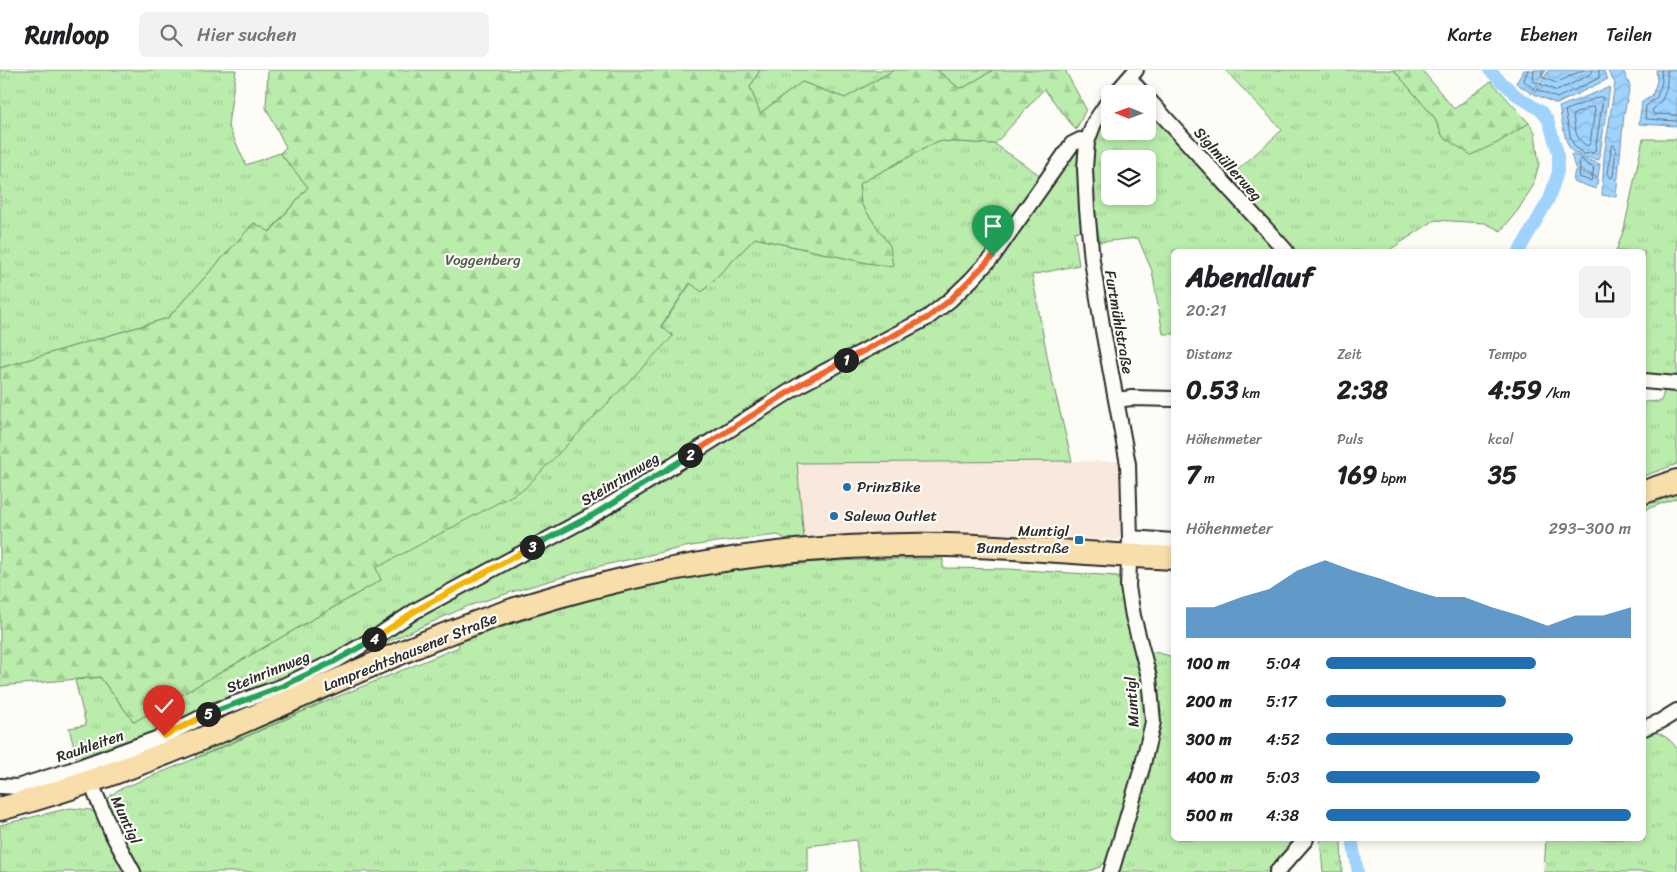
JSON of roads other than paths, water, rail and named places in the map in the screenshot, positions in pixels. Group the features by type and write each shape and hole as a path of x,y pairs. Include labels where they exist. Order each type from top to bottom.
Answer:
{"main road":[{"path":"1646,491 1677,481"},
{"name":"Lamprechtshausener Straße","path":"0,809 90,781 228,728 415,647 523,607 651,572 775,553 834,548 947,545 1129,547 1171,557"}],"street":[{"path":"1123,85 1132,74 1138,85"},
{"name":"Siglmüllerweg","path":"1156,107 1284,249"},
{"name":"Furtmühlstraße","path":"1101,112 1094,123 1087,142 1085,168 1087,208 1092,260 1102,326 1128,464 1129,547"},
{"name":"Steinrinnweg","path":"214,711 283,686 337,660 415,611 593,515 803,383 927,318 950,300 993,256 1072,144 1080,140 1087,142"},
{"path":"1646,381 1677,384"},
{"path":"1116,400 1132,398 1171,399"},
{"path":"1129,547 1171,541"},
{"name":"Muntigl","path":"1111,872 1142,768 1153,722 1149,677 1133,616 1128,587 1129,547"},
{"name":"Rauhleiten","path":"0,786 17,787 119,754 164,736 214,711"},
{"path":"1646,727 1677,711"},
{"name":"Muntigl","path":"90,781 113,835 133,872"},
{"path":"1277,872 1304,841"}],"water":[{"path":"1524,70 1546,70 1532,94 1516,83"},
{"path":"1549,70 1603,70 1608,79 1557,104 1534,94"},
{"path":"1607,70 1623,70 1630,86 1624,114 1616,197 1602,195 1604,156 1615,83"},
{"path":"1656,70 1677,70 1677,126 1639,124 1642,102 1652,96 1657,81"},
{"path":"1610,87 1599,160 1578,155 1572,151 1567,142 1559,107"},
{"path":"1571,154 1600,164 1598,177 1575,168"},
{"path":"1575,170 1598,178 1596,189 1573,181"}],"waterway":[{"path":"1489,70 1516,95 1541,111 1548,120 1558,153 1558,172 1549,199 1520,249"},
{"path":"1352,841 1358,872"}],"place":[{"name":"PrinzBike","path":"847,487"},
{"name":"Salewa Outlet","path":"834,516"},
{"name":"Muntigl Bundesstraße","path":"1079,540"}],"park label":[{"name":"Voggenberg","path":"483,260"}]}
